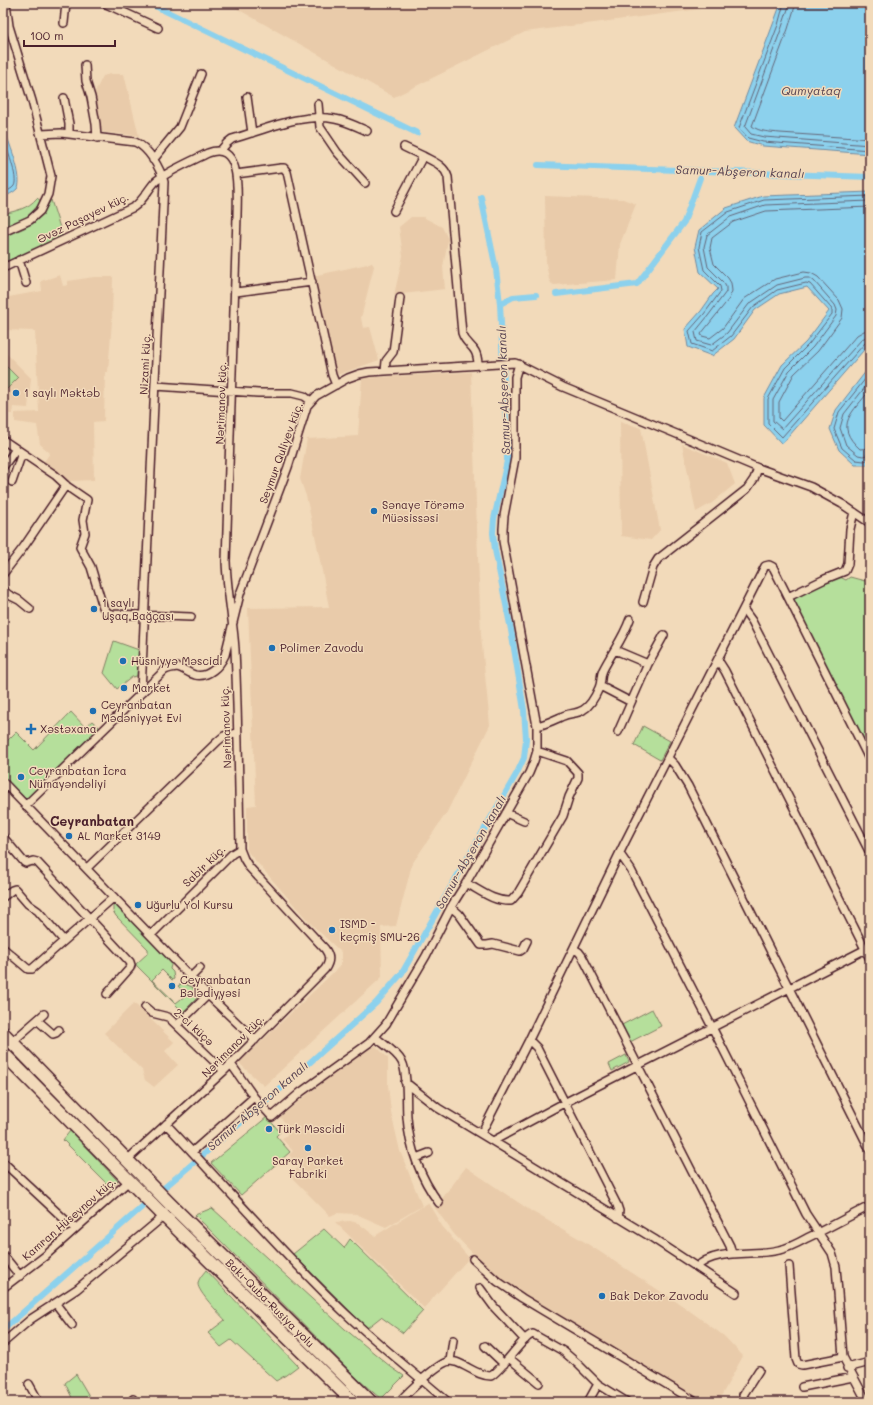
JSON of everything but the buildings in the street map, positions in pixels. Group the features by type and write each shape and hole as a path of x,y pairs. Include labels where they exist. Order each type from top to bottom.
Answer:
{"highway":[{"path":"3,1033 126,1160"},
{"path":"3,1053 132,1184"},
{"name":"Bakı-Quba-Rusiya yolu","path":"126,1160 371,1402"},
{"name":"Bakı-Quba-Rusiya yolu","path":"132,1184 353,1402"}],"street":[{"path":"3,232 30,220 40,211 47,198 51,176 32,101 9,26 6,3"},
{"path":"64,23 66,3"},
{"path":"104,3 158,28"},
{"path":"85,65 86,81 93,104 97,138"},
{"path":"153,160 180,127 202,74"},
{"path":"247,97 252,133"},
{"path":"64,98 69,124 69,134"},
{"path":"318,104 320,127 330,144 365,183"},
{"path":"163,177 208,153 215,150 221,150 232,139 295,120 310,117 334,119 347,122 367,131"},
{"name":"Nizami küç.","path":"41,134 69,134 135,142 145,148 163,177 164,182 156,386 140,692"},
{"path":"404,147 442,166 446,171 448,177 462,333 465,340 476,352 478,364"},
{"name":"Nərimanov küç.","path":"126,1160 224,1071 325,969 329,959 325,949 249,867 240,850 235,649 226,561 236,292 236,174 231,158 227,153 221,150"},
{"path":"394,211 423,156"},
{"path":"236,174 281,168 284,168 287,172 331,369 336,385"},
{"name":"Əvəz Paşayev küç.","path":"3,268 134,207 143,199 152,186 163,177"},
{"path":"19,260 26,283"},
{"path":"236,292 312,282"},
{"path":"385,371 386,361 393,352 400,298"},
{"name":"Seymur Quliyev küç.","path":"232,626 240,594 290,462 307,406 311,401 336,385 359,374 478,364 510,362 519,364 577,392 758,468 822,492 870,523"},
{"path":"231,1064 254,1097 272,1117 301,1092 370,1043 386,1024 411,982 451,907 506,813 534,761 537,726 503,541 504,516 515,458 515,377 519,364"},
{"path":"156,386 292,393 304,396 311,401"},
{"path":"3,440 55,475 86,500 87,503 83,520 85,533 80,546 91,567 105,611 112,614 191,617"},
{"path":"3,467 16,449"},
{"path":"12,482 22,453"},
{"path":"643,602 653,567 658,559 747,489 754,479 758,468"},
{"path":"3,574 20,553 66,485"},
{"path":"788,597 824,579 845,571 848,564 850,529 854,512"},
{"path":"481,1134 765,566 769,565 773,567 870,761"},
{"path":"3,590 30,609"},
{"path":"744,610 752,621 870,853"},
{"path":"537,726 583,710 587,706 600,686 602,671 626,630 630,619"},
{"path":"26,805 140,692 165,670 173,667 180,667 200,676 216,668 222,662 225,655 232,626"},
{"path":"618,732 648,664 664,635"},
{"path":"615,650 648,664"},
{"path":"718,660 726,671 868,948 870,959"},
{"path":"600,686 631,702"},
{"path":"87,868 218,741 224,736 238,733"},
{"path":"466,883 494,899 511,901 518,893 563,816 569,797 578,778 578,773 567,760 536,751"},
{"path":"668,758 688,786 870,1150"},
{"path":"4,784 87,868 208,995 255,1040"},
{"path":"506,813 524,821"},
{"path":"3,837 24,862 38,862 131,965 107,994"},
{"name":"Sabir küç.","path":"151,935 232,854 240,850"},
{"path":"620,854 631,870 806,1214 827,1245 835,1260 843,1357 847,1368 867,1402"},
{"path":"3,897 12,890 15,889 18,891 28,904 38,911 64,941"},
{"path":"3,948 30,970 114,897"},
{"path":"451,907 459,914 481,945 493,944 520,951 527,941"},
{"path":"493,1141 564,1102 868,948"},
{"path":"574,949 582,956 730,1246 732,1254"},
{"path":"191,977 200,968"},
{"path":"177,1025 208,995"},
{"name":"2-ci küçə","path":"145,1007 152,1013 168,1017 224,1071"},
{"path":"12,1042 44,1014"},
{"path":"38,1020 53,1034 56,1034 58,1030"},
{"path":"375,1037 402,1061 408,1124 416,1158 426,1183 439,1203"},
{"path":"529,1040 537,1048 617,1205 619,1211 618,1218"},
{"path":"405,1082 438,1108 654,1239 736,1293"},
{"path":"193,1153 254,1097"},
{"path":"166,1124 287,1255 345,1313 448,1402"},
{"path":"416,1158 429,1154"},
{"path":"3,1162 75,1229"},
{"name":"Kamran Hüseynov küç.","path":"3,1288 20,1276 75,1229 132,1184"},
{"path":"697,1267 704,1261 732,1254 779,1250 790,1247 870,1206"},
{"path":"3,1343 31,1319 77,1290 162,1214"},
{"path":"3,1256 20,1276"},
{"path":"473,1259 512,1292 696,1402"},
{"path":"789,1266 796,1359 798,1364 802,1365 843,1357"},
{"path":"480,1288 494,1307 525,1340"},
{"path":"56,1304 72,1325"},
{"path":"399,1402 422,1380 446,1362 456,1362 488,1376 493,1375 530,1335 536,1335 563,1351 598,1384 627,1402"},
{"path":"450,1361 453,1340"},
{"path":"485,1346 504,1364"},
{"path":"509,1358 539,1383"},
{"path":"847,1368 870,1362"},
{"path":"749,1402 744,1399 743,1395 759,1370"},
{"path":"802,1387 853,1377"},
{"path":"29,1384 38,1402"},
{"path":"588,1402 598,1384"}],"shaded area":[{"path":"227,3 746,3 525,32 394,97"},
{"path":"110,74 124,74 139,136 102,132 94,94 103,76"},
{"path":"545,196 623,199 636,204 620,244 617,280 554,285 551,283 546,263"},
{"path":"411,217 423,217 442,227 448,239 443,267 445,289 394,295 403,256 399,227"},
{"path":"372,263 374,266 361,318 363,328 370,327 379,360 337,375 313,276"},
{"path":"60,275 63,286 68,285 68,281 94,277 113,277 112,321 108,372 105,372 104,421 93,422 94,480 69,481 43,463 50,453 40,444 37,425 15,422 15,413 39,412 35,331 3,330 3,298 42,291 41,281"},
{"name":"1 saylı Məktəb","path":"3,350 31,378 28,408 13,407 12,414 3,414"},
{"path":"471,372 481,635 490,725 447,812 412,864 396,926 381,927 382,977 264,1086 239,1063 341,965 341,952 309,922 247,851 247,806 256,805 248,608 329,607 316,540 306,496 300,479 307,439 358,436 362,378"},
{"path":"620,421 641,428 660,530 651,540 621,536"},
{"path":"682,444 727,463 735,484 712,503 696,512"},
{"path":"134,1003 174,1042 165,1051 178,1065 154,1087 145,1080 142,1070 104,1033"},
{"path":"375,1045 388,1058 388,1085 391,1112 400,1151 422,1206 386,1227 356,1214 337,1213 330,1216 289,1175 299,1167 289,1155 293,1151 282,1139 292,1131 280,1117 330,1076"},
{"name":"Bak Dekor Zavodu","path":"466,1167 531,1211 580,1239 683,1306 724,1336 743,1356 718,1402 704,1402 503,1283 454,1234 435,1208"},
{"path":"428,1203 442,1226 469,1258 424,1308 335,1222 350,1221 358,1223 375,1236"}],"green space":[{"path":"37,198 41,201 28,216 16,224 3,229 3,214 17,211 30,205"},
{"path":"51,200 63,237 3,263 3,237 31,224 46,209"},
{"path":"3,363 18,378 3,393"},
{"path":"867,575 870,576 870,756 792,600 810,589 838,576 846,580 850,577 865,581"},
{"path":"114,641 139,650 137,676 132,677 117,689 104,673"},
{"path":"71,712 85,727 92,721 100,728 26,799 3,777 3,745 16,732 34,750"},
{"path":"643,726 670,741 660,760 634,745"},
{"path":"113,905 116,905 172,961 170,969 173,972 174,979 172,980 162,970 152,980 176,1003 186,995 178,986 183,983 192,987 198,994 196,999 183,1012 137,966 136,964 148,953 148,949 116,916 113,911"},
{"path":"652,1009 661,1026 628,1043 620,1026"},
{"path":"626,1055 629,1062 612,1071 609,1064"},
{"path":"267,1117 280,1132 276,1136 290,1152 241,1195 211,1163"},
{"path":"70,1131 118,1181 111,1188 63,1140"},
{"path":"212,1208 345,1329 404,1376 381,1399 359,1380 195,1215"},
{"path":"324,1229 344,1248 350,1239 423,1311 403,1333 381,1317 367,1328 293,1254"},
{"path":"206,1270 298,1366 276,1381 231,1340 221,1347 208,1333 225,1320 201,1292 198,1284 200,1278"},
{"path":"76,1374 92,1401 74,1402 65,1383"}],"water":[{"name":"Qumyataq","path":"781,3 870,3 870,154 763,146 746,141 734,128"},
{"path":"3,126 17,168 19,184 17,189 3,197"},
{"path":"870,192 870,343 782,444 764,425 764,398 782,365 806,342 829,311 807,287 779,294 755,310 734,339 712,356 688,347 685,329 718,289 700,272 695,247 699,230 726,208 763,196"},
{"path":"870,366 870,462 867,465 855,465 839,450 830,429 836,410"}],"waterway":[{"path":"149,3 417,133"},
{"name":"Samur-Abşeron kanalı","path":"538,165 870,177"},
{"path":"556,294 637,284 684,222 700,178"},
{"name":"Samur-Abşeron kanalı","path":"158,1193 277,1092 376,1003 402,973 517,773 524,758 526,739 524,710 493,533 494,519 507,461 507,443 500,304 496,269 481,197"},
{"path":"500,304 513,297 536,295"},
{"name":"Samur-Abşeron kanalı","path":"3,1330 151,1199"}],"place":[{"name":"1 saylı Məktəb","path":"16,393"},
{"name":"Sənaye Törəmə Müəsissəsi","path":"374,511"},
{"name":"1 saylı Uşaq Bağçası","path":"94,609"},
{"name":"Polimer Zavodu","path":"272,648"},
{"name":"Hüsniyyə Məscidi","path":"123,661"},
{"name":"Market","path":"124,688"},
{"name":"Ceyranbatan Mədəniyyət Evi","path":"93,711"},
{"name":"Xəstəxana","path":"31,729"},
{"name":"Ceyranbatan İcra Nümayəndəliyi","path":"21,777"},
{"name":"AL Market 3149","path":"69,836"},
{"name":"Uğurlu Yol Kursu","path":"138,905"},
{"name":"ISMD - keçmiş SMU-26","path":"332,930"},
{"name":"Ceyranbatan Bələdiyyəsi","path":"172,986"},
{"name":"Türk Məscidi","path":"269,1129"},
{"name":"Saray Parket Fabriki","path":"308,1148"},
{"name":"Bak Dekor Zavodu","path":"602,1296"}],"district":[{"name":"Ceyranbatan","path":"92,821"}]}
